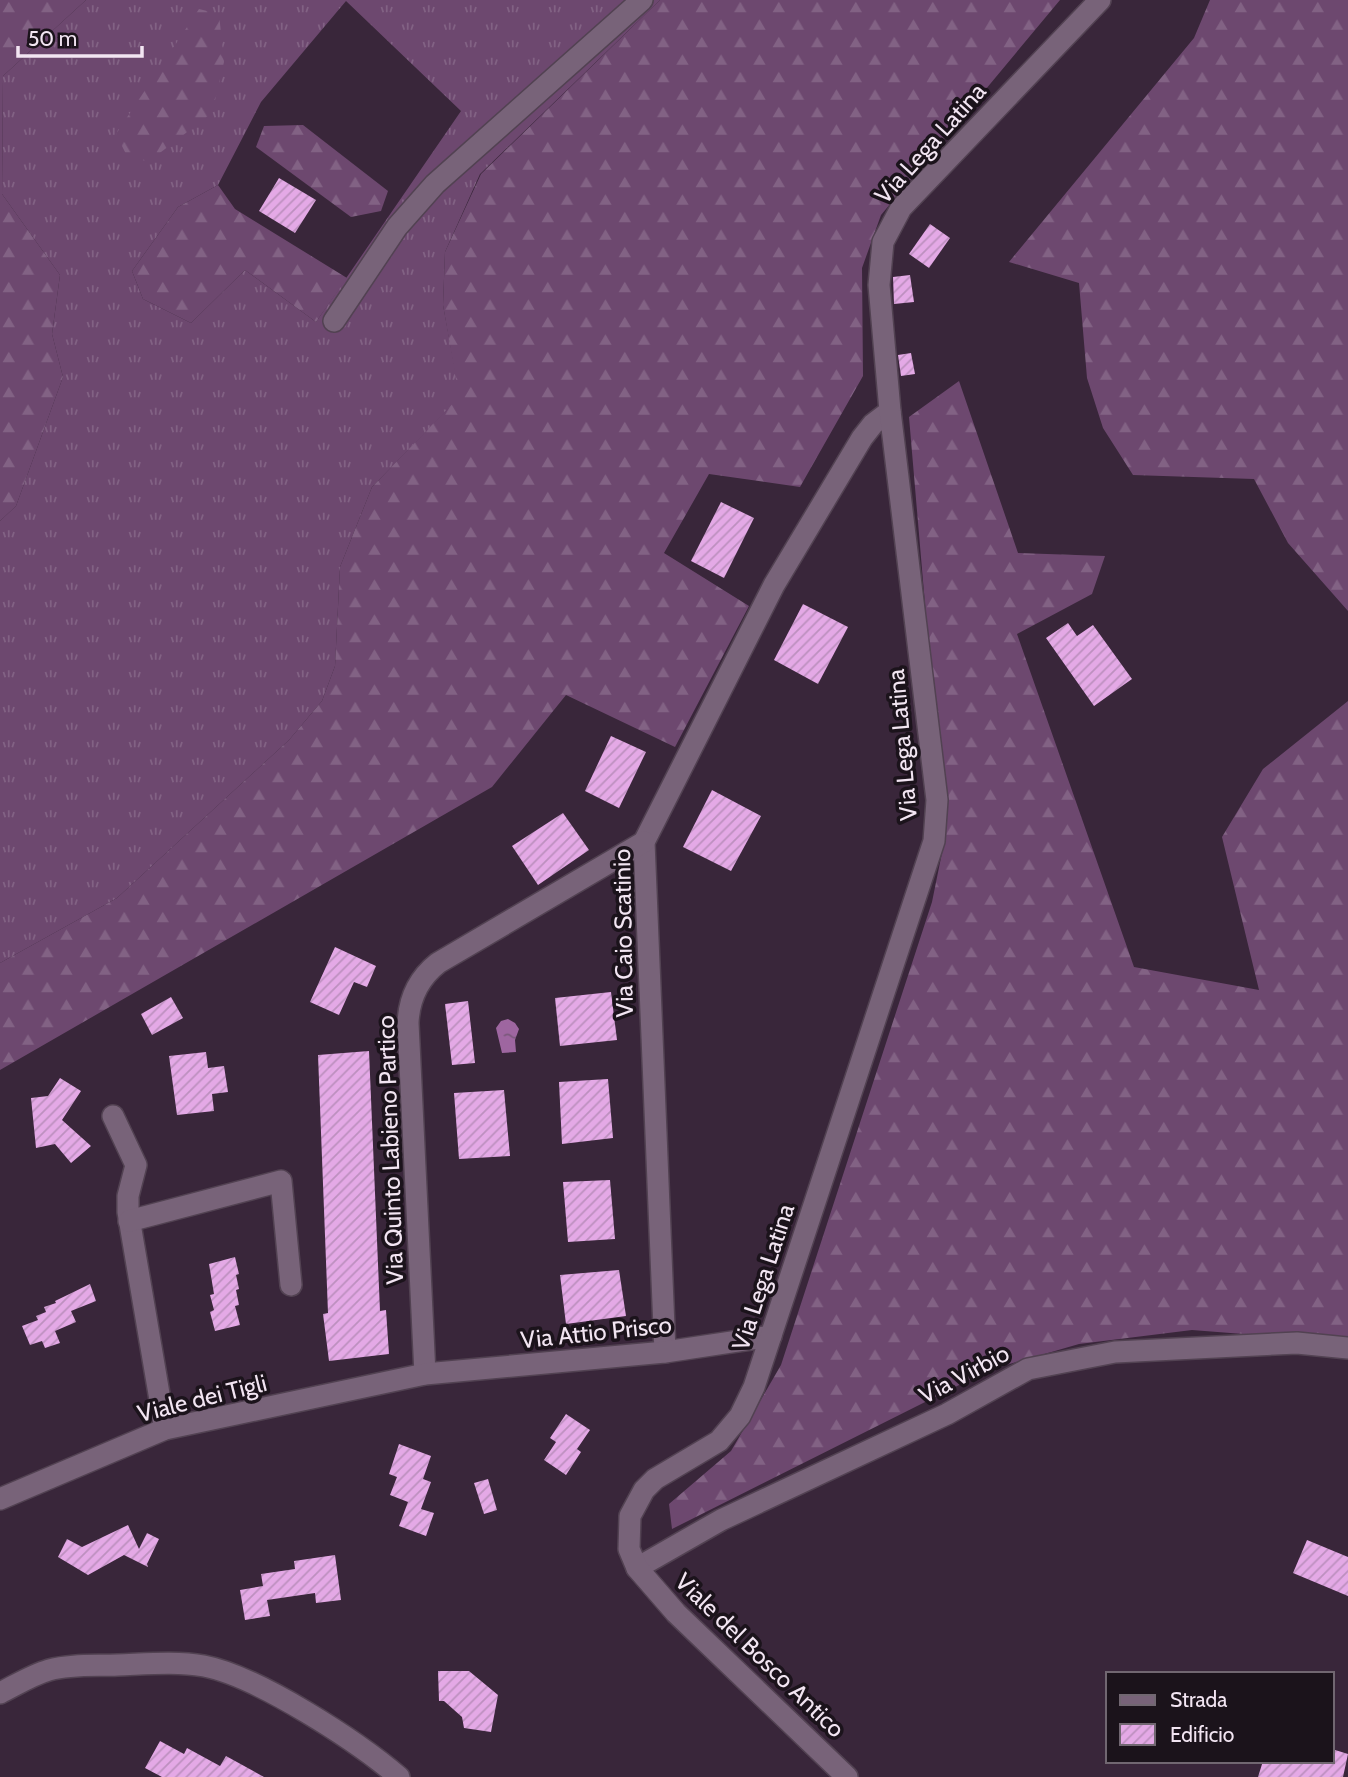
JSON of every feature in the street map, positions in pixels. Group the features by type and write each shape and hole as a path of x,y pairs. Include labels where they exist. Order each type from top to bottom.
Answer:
{"street":[{"path":"334,321 397,227 435,184 642,0"},
{"name":"Via Lega Latina","path":"637,1568 628,1539 635,1503 650,1482 708,1449 734,1424 754,1387 929,861 937,820 890,411 879,276 881,249 888,229 901,208 1100,0"},
{"name":"Via Caio Scatinio","path":"665,1352 645,842 794,550 862,438 873,424 890,411"},
{"name":"Via Quinto Labieno Partico","path":"425,1374 408,1023 413,996 424,976 438,963 645,842"},
{"path":"113,1116 136,1165 128,1196 130,1221 165,1429"},
{"path":"130,1221 281,1181 291,1285"},
{"name":"Via Attio Prisco","path":"425,1374 665,1352 771,1336"},
{"name":"Via Virbio","path":"637,1568 721,1520 947,1414 1028,1369 1115,1352 1297,1343 1348,1348"},
{"name":"Viale dei Tigli","path":"0,1499 165,1429 425,1374"},
{"name":"Viale del Bosco Antico","path":"637,1568 676,1614 847,1777"},
{"path":"0,1693 39,1674 62,1667 164,1664 205,1666 243,1678 273,1694 371,1755 399,1777"}],"green space":[{"path":"0,0 86,0 3,76 2,194 60,275 52,334 63,377 16,506 0,521"},
{"path":"86,0 660,0 480,174 445,252 443,305 460,397 372,487 340,567 335,666 322,701 289,740 117,898 0,963 0,521 16,506 63,377 52,334 60,275 2,194 3,76","holes":["346,1 461,111 316,322 245,270 191,323 143,299 132,271 178,207 218,185 261,102"]},
{"path":"660,0 1060,0 881,215 862,268 863,376 800,487 709,474 664,553 749,606 675,747 566,695 492,787 0,1070 0,963 117,898 289,740 322,701 335,666 340,567 372,487 459,397 443,305 445,252 481,174"},
{"path":"1210,0 1348,0 1348,611 1288,543 1254,479 1133,475 1103,428 1087,378 1079,283 1009,262 1194,38"},
{"path":"199,9 219,14 224,62 212,113 148,162 126,154 116,134"},
{"path":"303,125 388,191 381,211 351,217 256,147 264,126"},
{"path":"218,185 235,209 347,278 316,322 245,270 191,323 143,299 132,271 178,207"},
{"path":"959,381 1018,553 1105,556 1092,594 1017,634 1134,967 1259,990 1222,837 1263,769 1348,701 1348,1342 1192,1330 1079,1344 989,1370 672,1529 669,1504 731,1451 781,1365 932,902 945,838 909,417"}],"water":[{"path":"508,1019 519,1029 515,1040 516,1052 502,1053 496,1028 501,1021"}],"building":[{"path":"279,178 316,200 295,233 259,211"},
{"path":"930,224 950,238 929,268 909,254"},
{"path":"910,275 914,302 894,304 893,277"},
{"path":"911,353 915,374 901,376 898,355"},
{"path":"721,502 754,518 724,578 691,561"},
{"path":"803,604 848,627 818,684 774,660"},
{"path":"1068,623 1077,636 1093,625 1132,679 1094,706 1046,638"},
{"path":"611,736 646,752 619,808 585,791"},
{"path":"712,790 761,816 731,871 683,847"},
{"path":"563,813 589,850 538,885 512,846"},
{"path":"335,947 376,966 367,987 354,982 339,1015 310,1002"},
{"path":"611,992 617,1040 560,1046 555,998"},
{"path":"171,997 183,1018 152,1035 141,1014"},
{"path":"468,1001 475,1063 452,1065 445,1004"},
{"path":"369,1051 380,1311 386,1310 389,1354 329,1361 323,1314 328,1313 318,1055"},
{"path":"206,1052 208,1068 224,1066 228,1092 212,1094 214,1111 177,1115 169,1056"},
{"path":"60,1078 81,1091 62,1120 91,1146 71,1163 55,1144 36,1148 31,1098 48,1096"},
{"path":"608,1079 613,1138 562,1144 559,1082"},
{"path":"504,1090 510,1156 459,1159 454,1093"},
{"path":"610,1180 615,1239 568,1242 563,1182"},
{"path":"235,1257 239,1274 236,1275 239,1289 236,1290 239,1305 235,1306 240,1325 215,1331 210,1312 214,1310 210,1295 214,1294 209,1264"},
{"path":"619,1270 626,1316 566,1324 560,1275"},
{"path":"90,1284 96,1301 71,1311 76,1322 55,1331 60,1343 45,1348 42,1341 30,1345 22,1326 38,1320 36,1316 46,1312 44,1307"},
{"path":"566,1414 590,1430 577,1449 581,1452 566,1475 544,1460 556,1442 550,1438"},
{"path":"399,1444 431,1456 423,1479 431,1482 421,1509 434,1513 426,1536 399,1526 408,1502 390,1495 397,1477 389,1474"},
{"path":"488,1479 497,1510 484,1514 474,1483"},
{"path":"128,1525 139,1549 147,1533 159,1539 148,1567 124,1555 88,1575 58,1557 67,1539 82,1547"},
{"path":"1307,1540 1348,1557 1348,1596 1293,1573"},
{"path":"335,1555 341,1600 316,1603 315,1593 267,1600 270,1616 245,1620 240,1590 263,1586 261,1574 295,1569 294,1561"},
{"path":"438,1671 469,1671 498,1695 491,1732 464,1728 462,1717 444,1701 439,1701"},
{"path":"160,1741 184,1754 187,1748 220,1766 226,1756 264,1777 162,1777 145,1768"},
{"path":"1334,1750 1348,1754 1343,1777 1258,1777 1262,1763 1334,1763"}]}
